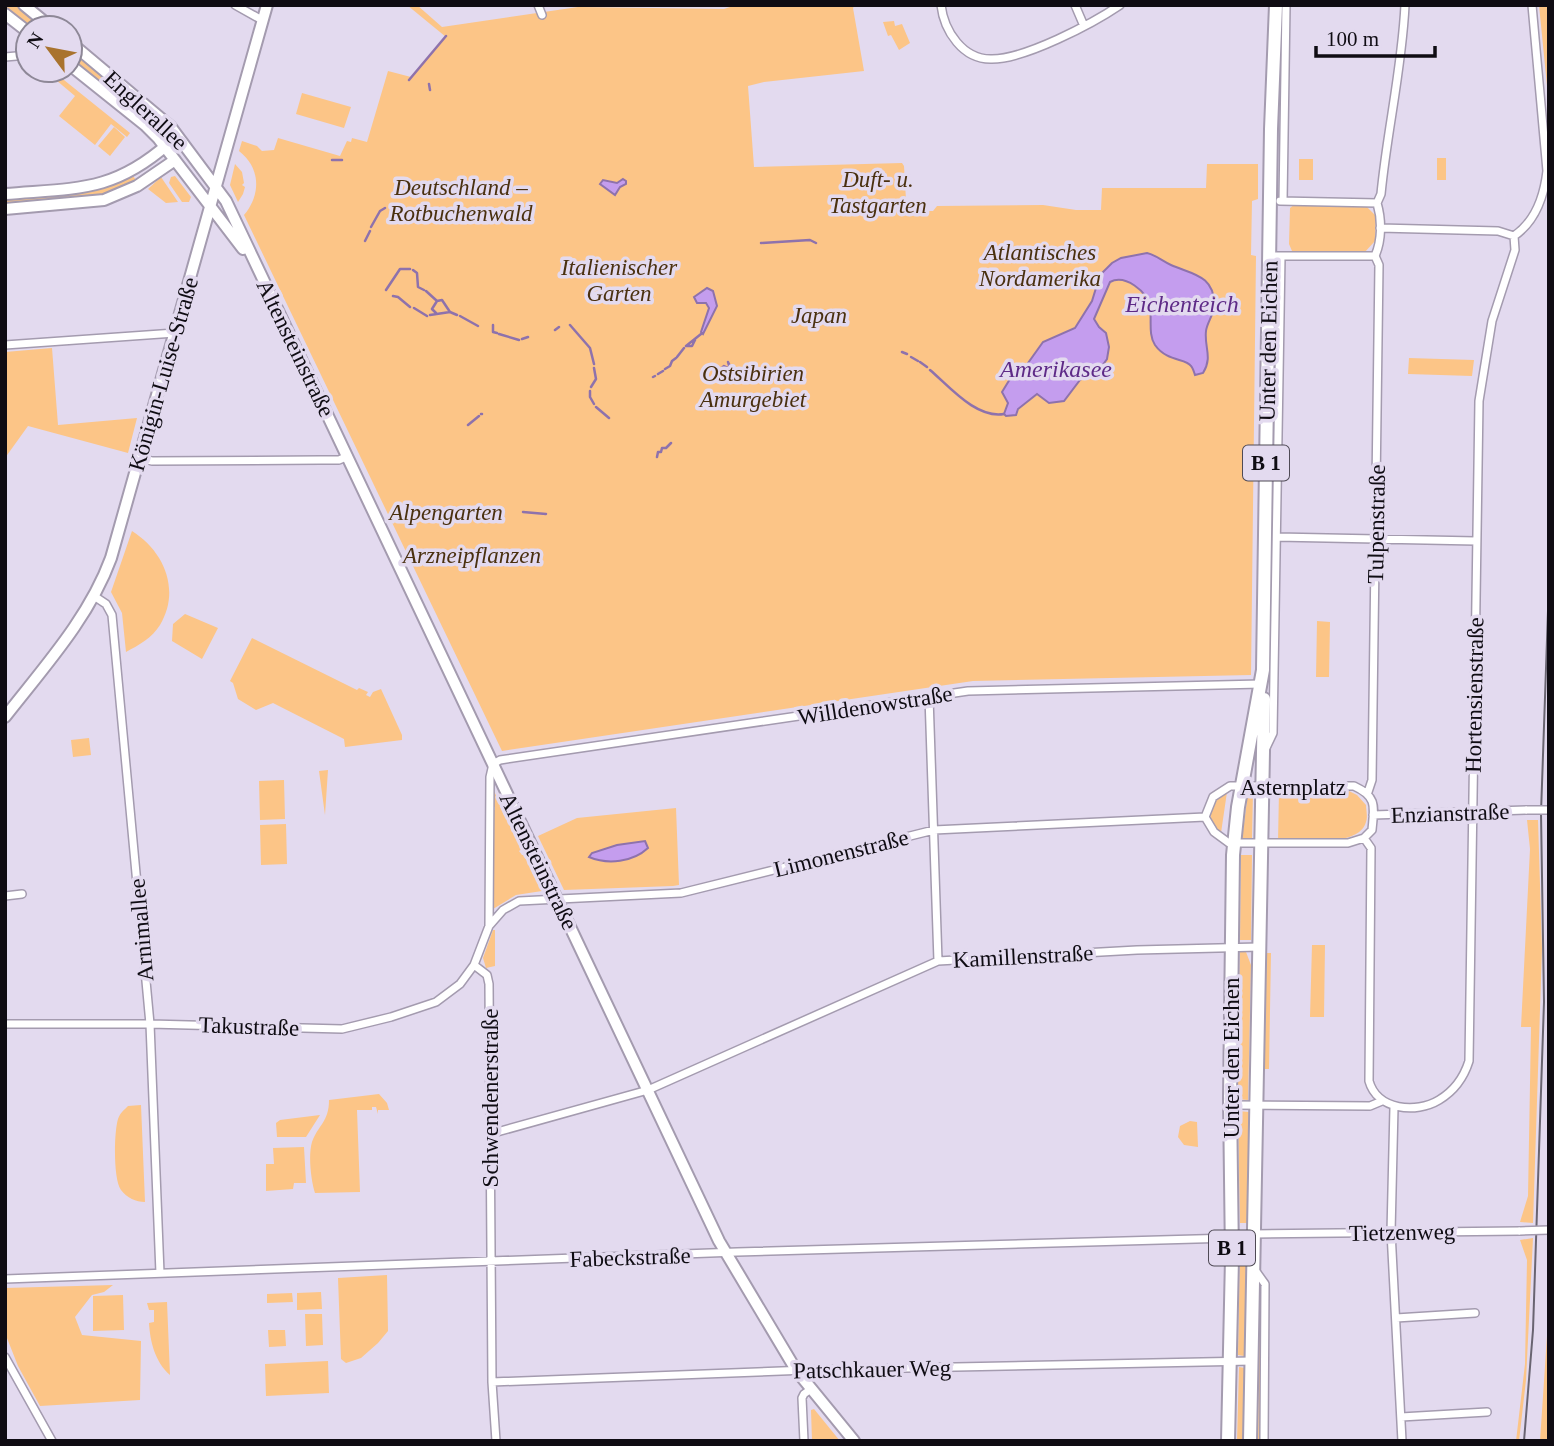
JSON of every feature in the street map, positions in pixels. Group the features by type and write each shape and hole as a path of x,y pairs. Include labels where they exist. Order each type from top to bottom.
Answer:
{"main road":[{"name":"Königin-Luise-Straße","path":"5,717 65,640 94,596 111,558 267,5"},
{"name":"Unter den Eichen","path":"1250,1441 1260,844 1265,709 1262,681 1277,201 1271,129 1276,5"},
{"name":"Englerallee","path":"84,54 161,118 178,135 216,185"},
{"name":"Englerallee","path":"84,76 145,125 165,147 209,207"},
{"path":"5,194 82,188 115,180 136,169 178,135"},
{"path":"5,209 104,200 143,183 175,160"},
{"path":"136,169 143,183"},
{"name":"Altensteinstraße","path":"216,185 348,456 726,1253 796,1370 854,1441"},
{"name":"Altensteinstraße","path":"209,207 254,262"},
{"name":"Unter den Eichen","path":"1228,1441 1234,844 1262,681"}],"street":[{"path":"235,5 262,20"},
{"path":"538,5 542,15"},
{"path":"942,5 945,22 959,45 978,57 989,60 1028,50 1084,26 1120,5"},
{"path":"1075,5 1084,26"},
{"name":"Unter den Eichen","path":"1277,201 1286,5"},
{"name":"Tulpenstraße","path":"1368,792 1372,780 1380,297 1379,265 1375,257 1380,246 1381,215 1377,203 1381,194 1387,137 1398,80 1405,5"},
{"path":"1380,228 1498,231 1514,236 1532,220 1544,189 1547,171 1532,5"},
{"path":"1277,201 1377,203"},
{"name":"Hortensienstraße","path":"1394,1107 1420,1107 1437,1102 1462,1077 1469,1061 1479,401 1492,321 1515,250 1514,236"},
{"path":"1275,256 1375,257"},
{"name":"Unter den Eichen","path":"1262,754 1267,749 1273,733 1277,537 1275,256"},
{"path":"5,345 175,333"},
{"path":"140,458 152,461 339,460 348,456"},
{"path":"1277,537 1476,541"},
{"name":"Arnimallee","path":"94,596 106,604 112,615 150,1024 160,1273"},
{"name":"Willdenowstraße","path":"493,764 500,760 968,691 1262,681"},
{"path":"929,697 938,961"},
{"path":"474,965 489,926 489,777 493,764"},
{"name":"Asternplatz","path":"1205,817 1208,805 1216,794 1230,786 1354,786 1368,792 1372,798 1372,830 1364,838"},
{"name":"Enzianstraße","path":"1373,814 1549,810"},
{"path":"1205,817 1222,839 1234,844 1348,843 1364,838 1371,848 1369,1081 1375,1095 1394,1107 1391,1232 1402,1441"},
{"name":"Limonenstraße","path":"489,926 503,910 519,901 681,893 934,830 1205,817"},
{"path":"5,895 22,894"},
{"name":"Kamillenstraße","path":"490,1134 648,1090 938,961 1259,947"},
{"name":"Takustraße","path":"5,1024 150,1024 342,1029 409,1012 436,1002 460,984 474,965"},
{"name":"Schwendenerstraße","path":"474,965 487,975 489,984 492,1382 496,1441"},
{"path":"1230,1105 1370,1106 1382,1101"},
{"name":"Tietzenweg","path":"1254,1234 1549,1230"},
{"name":"Fabeckstraße","path":"5,1279 1232,1238 1254,1234"},
{"name":"Unter den Eichen","path":"1254,1269 1265,1284 1264,1441"},
{"path":"1396,1318 1475,1313"},
{"path":"5,1357 52,1441"},
{"name":"Patschkauer Weg","path":"492,1382 796,1370 1252,1361"},
{"path":"804,1441 802,1398 811,1389"},
{"path":"1401,1417 1487,1412"}],"green space":[{"path":"5,5 16,5 27,14 14,16 5,9"},
{"path":"407,5 417,5 442,27 578,7 724,9 736,5 855,5 853,8 864,71 748,86 754,167 902,163 906,200 922,204 927,211 933,211 937,206 1043,205 1076,210 1101,210 1102,188 1206,188 1207,164 1258,164 1258,199 1252,201 1251,255 1256,256 1251,675 973,681 502,751 244,215 253,199 256,182 251,165 239,151 242,141 257,146 262,151 274,150 278,138 340,156 347,141 351,142 352,138 367,142 388,71 411,77 446,37"},
{"path":"1539,5 1549,5 1549,106"},
{"path":"894,21 895,26 902,24 910,43 899,50 891,35 888,36 883,22"},
{"path":"84,60 163,125 157,131 84,71"},
{"path":"61,84 69,84 130,133 127,137 111,124 95,145 59,116 75,96"},
{"path":"302,93 351,107 344,128 296,114"},
{"path":"114,127 125,137 110,156 98,146"},
{"path":"1437,158 1446,158 1446,180 1437,180"},
{"path":"1299,159 1313,159 1313,180 1299,180"},
{"path":"235,164 242,172 242,185 245,187 238,202 230,185"},
{"path":"132,175 137,181 109,195 5,206 5,197"},
{"path":"175,176 191,197 189,202 182,202 169,183 171,177"},
{"path":"161,177 178,202 166,203 148,189"},
{"path":"1295,204 1364,204 1376,216 1375,241 1364,253 1292,251 1289,244 1290,208"},
{"path":"52,348 58,425 137,418 128,453 28,426 5,458 5,352"},
{"path":"1409,358 1474,360 1472,376 1408,374"},
{"path":"132,531 153,549 160,560 166,572 169,598 166,612 157,630 126,652 122,613 111,592"},
{"path":"185,614 218,628 202,659 172,641 173,624"},
{"path":"1317,621 1330,622 1329,677 1316,677"},
{"path":"252,638 357,690 359,688 368,692 366,695 370,697 373,692 381,689 402,740 345,747 344,739 273,703 256,710 238,699 230,681"},
{"path":"89,738 91,755 73,757 71,740"},
{"path":"328,770 325,815 319,771"},
{"path":"284,780 285,819 260,820 259,781"},
{"path":"492,787 522,849 519,851 524,855 542,891 516,895 493,909 492,810 495,810 495,807 492,806"},
{"path":"1279,791 1349,791 1366,805 1366,822 1361,830 1341,839 1278,841"},
{"path":"1227,792 1221,833 1212,822 1210,811 1216,801"},
{"path":"1253,792 1252,838 1242,839 1248,793"},
{"path":"676,808 679,885 564,890 538,836 577,818"},
{"path":"1527,820 1538,820 1542,949 1533,1223 1520,1222 1528,1196 1531,1027 1521,1027 1530,849"},
{"path":"286,824 287,864 261,865 260,825"},
{"path":"1241,855 1252,855 1251,940 1240,940"},
{"path":"493,930 495,966 486,968 483,958"},
{"path":"1312,945 1325,945 1324,1017 1310,1017"},
{"path":"1240,952 1246,952 1251,965 1248,1100 1237,1099"},
{"path":"1266,953 1271,953 1269,1069 1264,1069"},
{"path":"379,1094 389,1110 378,1110 378,1114 376,1107 372,1107 372,1110 357,1110 360,1192 315,1193 310,1168 311,1147 327,1113 329,1100"},
{"path":"141,1105 145,1202 132,1199 121,1190 115,1155 119,1117 128,1106"},
{"path":"1238,1111 1249,1112 1247,1223 1240,1223"},
{"path":"320,1115 306,1137 277,1137 276,1123 280,1120"},
{"path":"1190,1121 1197,1122 1198,1147 1184,1145 1178,1137 1180,1126"},
{"path":"304,1147 306,1183 294,1183 293,1189 266,1191 266,1164 274,1164 273,1148"},
{"path":"1533,1238 1526,1380 1519,1441 1516,1441 1525,1364 1527,1260 1520,1240"},
{"path":"1240,1253 1247,1253 1244,1356 1238,1355"},
{"path":"387,1275 388,1331 361,1358 346,1363 341,1359 338,1278"},
{"path":"113,1285 104,1292 92,1295 75,1317 82,1335 141,1341 140,1400 40,1406 18,1366 5,1333 5,1288"},
{"path":"1262,1286 1261,1441 1258,1441 1260,1288"},
{"path":"321,1292 322,1309 297,1310 297,1293"},
{"path":"292,1293 293,1302 267,1303 267,1294"},
{"path":"123,1295 124,1330 93,1331 93,1296"},
{"path":"167,1302 170,1375 154,1351 149,1323 154,1322 154,1310 149,1310 147,1303"},
{"path":"1549,1306 1548,1441 1540,1441"},
{"path":"305,1314 322,1314 323,1345 306,1346"},
{"path":"268,1330 285,1330 286,1346 269,1347"},
{"path":"328,1361 329,1393 266,1396 265,1364"},
{"path":"1239,1367 1245,1368 1244,1441 1237,1441"},
{"path":"814,1409 840,1441 812,1441 811,1410"}],"water":[{"path":"623,179 626,184 620,187 615,195 600,184 603,180 617,183"},
{"path":"1147,253 1200,277 1211,287 1214,309 1206,331 1208,357 1203,373 1195,375 1189,363 1170,357 1155,345 1150,307 1145,295 1128,282 1116,280 1110,282 1094,319 1106,333 1109,347 1107,359 1102,366 1080,380 1064,401 1049,403 1037,394 1018,409 1016,415 1006,416 1004,414 1008,403 1002,392 1010,379 1023,370 1043,342 1075,328 1092,301 1100,275 1112,263 1121,258"},
{"path":"707,288 713,291 717,306 703,334 701,332 709,308 706,303 697,303 694,297"},
{"path":"645,841 648,848 628,859 604,861 589,857 592,853 617,845"}],"waterway":[{"path":"409,80 446,36"},
{"path":"429,84 430,90"},
{"path":"332,160 342,160"},
{"path":"371,227 380,211 385,208"},
{"path":"365,241 370,231"},
{"path":"761,243 810,240 816,243"},
{"path":"386,290 400,269 410,269"},
{"path":"413,270 417,273 418,287 424,290"},
{"path":"426,291 437,301 442,300 450,312"},
{"path":"393,296 410,307"},
{"path":"436,313 432,309 437,301"},
{"path":"414,308 427,316"},
{"path":"430,315 450,312 457,315"},
{"path":"460,316 478,326"},
{"path":"493,325 493,332 497,333"},
{"path":"570,325 590,348 594,364"},
{"path":"555,330 559,327"},
{"path":"499,334 519,340"},
{"path":"686,346 701,334"},
{"path":"522,339 528,337"},
{"path":"686,346 692,346 695,340"},
{"path":"677,357 684,348"},
{"path":"902,352 907,354"},
{"path":"911,357 918,361"},
{"path":"665,369 676,358"},
{"path":"721,369 724,366 730,369 728,362 732,370"},
{"path":"920,362 927,367"},
{"path":"591,387 596,379 594,368"},
{"path":"930,370 973,406 994,414 1004,414"},
{"path":"658,374 663,371"},
{"path":"590,391 594,404"},
{"path":"596,407 609,418"},
{"path":"468,425 479,416"},
{"path":"657,457 658,452 671,443"},
{"path":"523,512 546,514"}],"tram line":[{"path":"1524,1441 1533,1330 1544,1002 1541,813 1549,582"}],"park label":[{"name":"Duft- u. Tastgarten","path":"878,192"},
{"name":"Deutschland – Rotbuchenwald","path":"461,200"},
{"name":"Atlantisches Nordamerika","path":"1040,265"},
{"name":"Italienischer Garten","path":"619,280"},
{"name":"Japan","path":"819,315"},
{"name":"Ostsibirien Amurgebiet","path":"753,386"},
{"name":"Alpengarten","path":"446,512"},
{"name":"Arzneipflanzen","path":"472,555"}],"water label":[{"name":"Eichenteich","path":"1182,304"},
{"name":"Amerikasee","path":"1056,369"}]}
